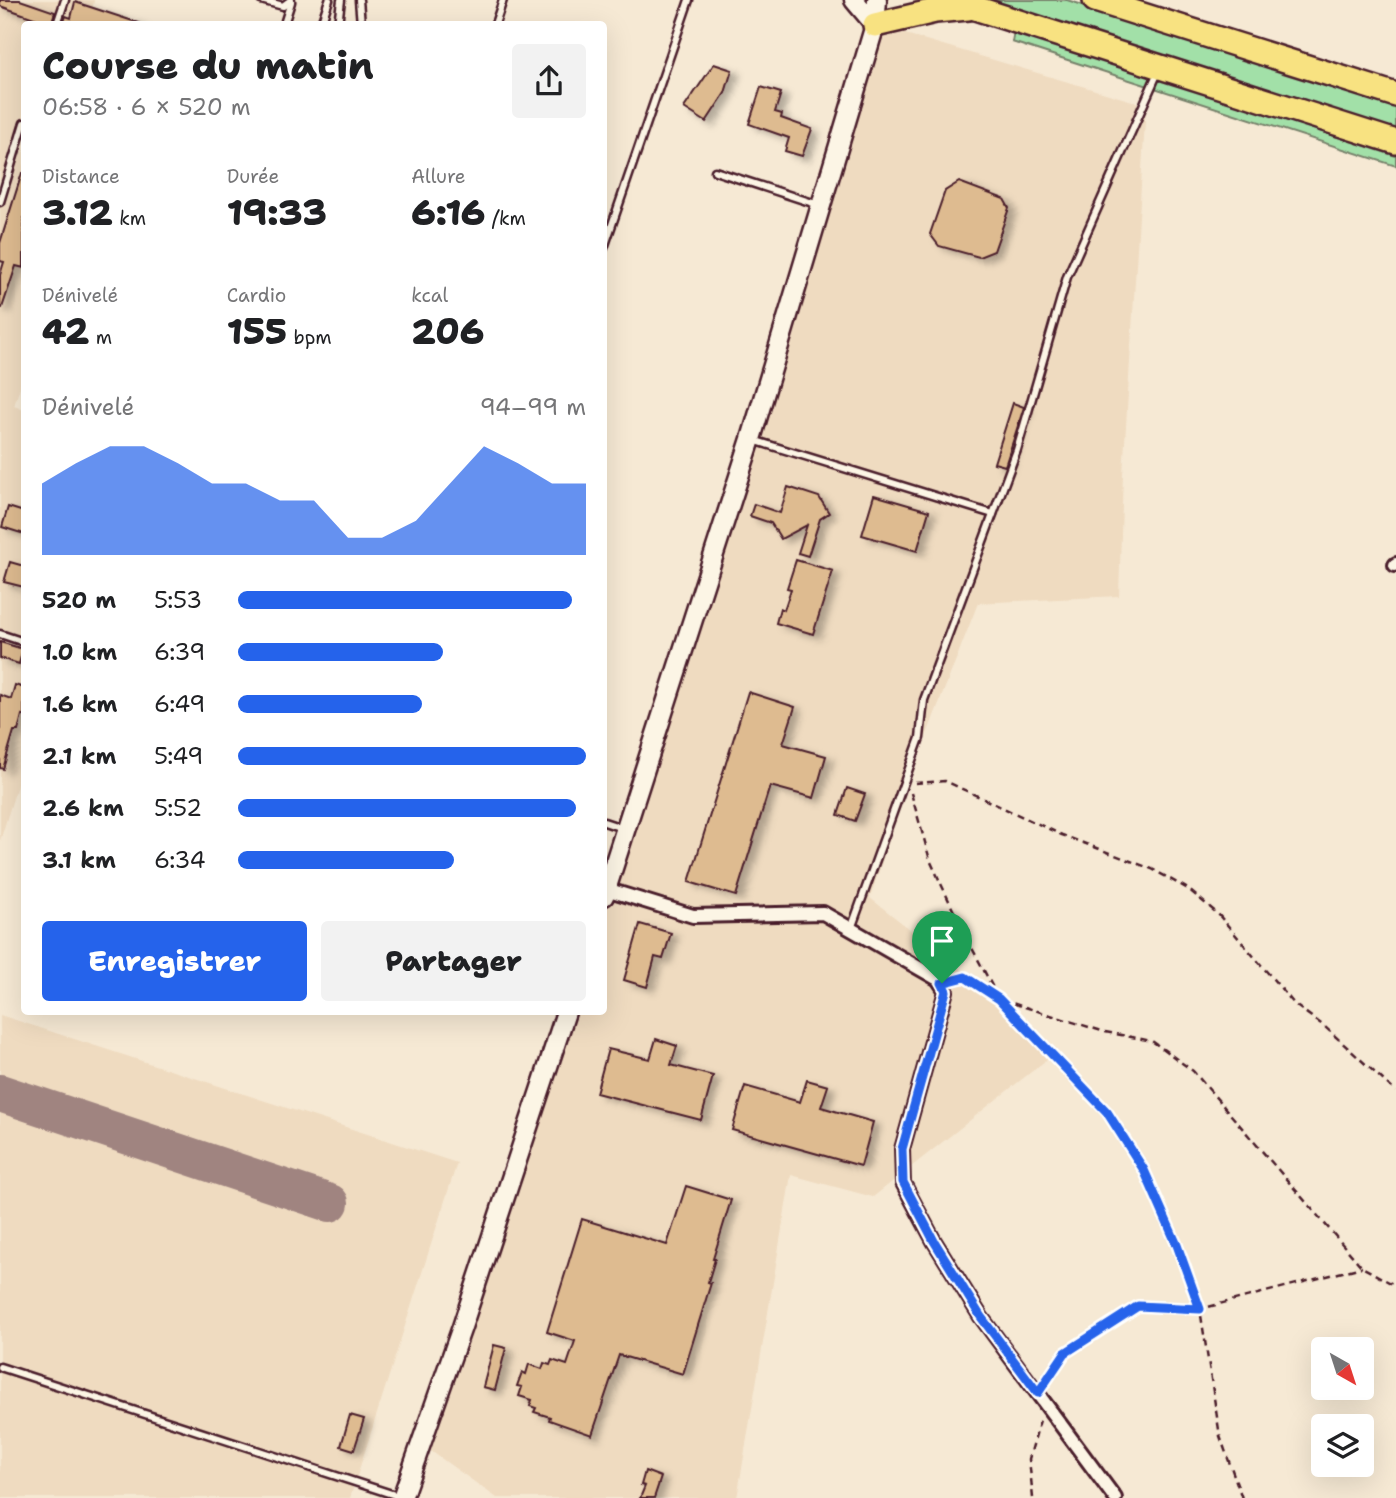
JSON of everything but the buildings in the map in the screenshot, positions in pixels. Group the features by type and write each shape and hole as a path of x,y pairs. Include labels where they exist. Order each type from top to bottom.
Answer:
{"highway":[{"path":"1095,0 1396,94"},
{"path":"875,24 961,4 1396,142"}],"street":[{"path":"854,0 875,24"},
{"path":"607,886 751,439 875,24 877,0"},
{"path":"875,24 891,0"},
{"path":"607,893 693,916 823,913 942,983 946,991 902,1149 903,1182 934,1241 981,1317 1115,1498"},
{"path":"402,1498 462,1327 565,1015"}],"lane":[{"path":"58,21 65,0"},
{"path":"261,0 283,6 291,0"},
{"path":"285,21 291,0"},
{"path":"322,21 329,0"},
{"path":"338,21 341,0"},
{"path":"359,0 361,21"},
{"path":"496,21 503,0"},
{"path":"607,239 689,0"},
{"path":"851,929 920,738 925,700 1017,450 1067,277 1160,67"},
{"path":"0,202 21,133"},
{"path":"715,171 821,205"},
{"path":"751,439 993,514"},
{"path":"0,634 21,641"},
{"path":"607,823 626,829"},
{"path":"0,1367 402,1498"}],"path":[{"path":"1396,1092 1324,1026 1295,1005 1218,914 1188,888 1152,869 1062,835 945,781 908,783 930,859 963,931 999,999 1105,1032 1152,1041 1193,1071 1362,1267 1396,1286"},
{"path":"942,983 965,977 999,999 1107,1112 1144,1170 1177,1245 1200,1309 1220,1436 1242,1498"},
{"path":"1033,1498 1029,1459 1040,1424 1038,1393 1065,1353 1138,1306 1200,1309 1362,1267"}],"shaded area":[{"path":"0,0 94,0 93,7 127,21 21,21 21,384 14,406 21,409 21,773 0,841"},
{"path":"875,25 1146,105 1123,474 1119,596 978,603 908,783 870,898 999,999 1054,1054 873,1197 791,1175 737,1498 497,1498 421,1444 564,1015 607,1015 607,886"},
{"path":"0,1015 457,1163 350,1498 0,1498"}],"green space":[{"path":"977,0 1067,0 1396,104 1396,133"},
{"path":"1014,31 1396,156 1396,166 1012,42"}],"taxiway":[{"path":"0,1093 330,1203"}],"route":[{"path":"965,977 999,999 1107,1112 1144,1170 1177,1245 1200,1309 1138,1306 1065,1353 1038,1393 981,1317 934,1241 903,1182 902,1149 946,991 942,983 965,977"}]}
